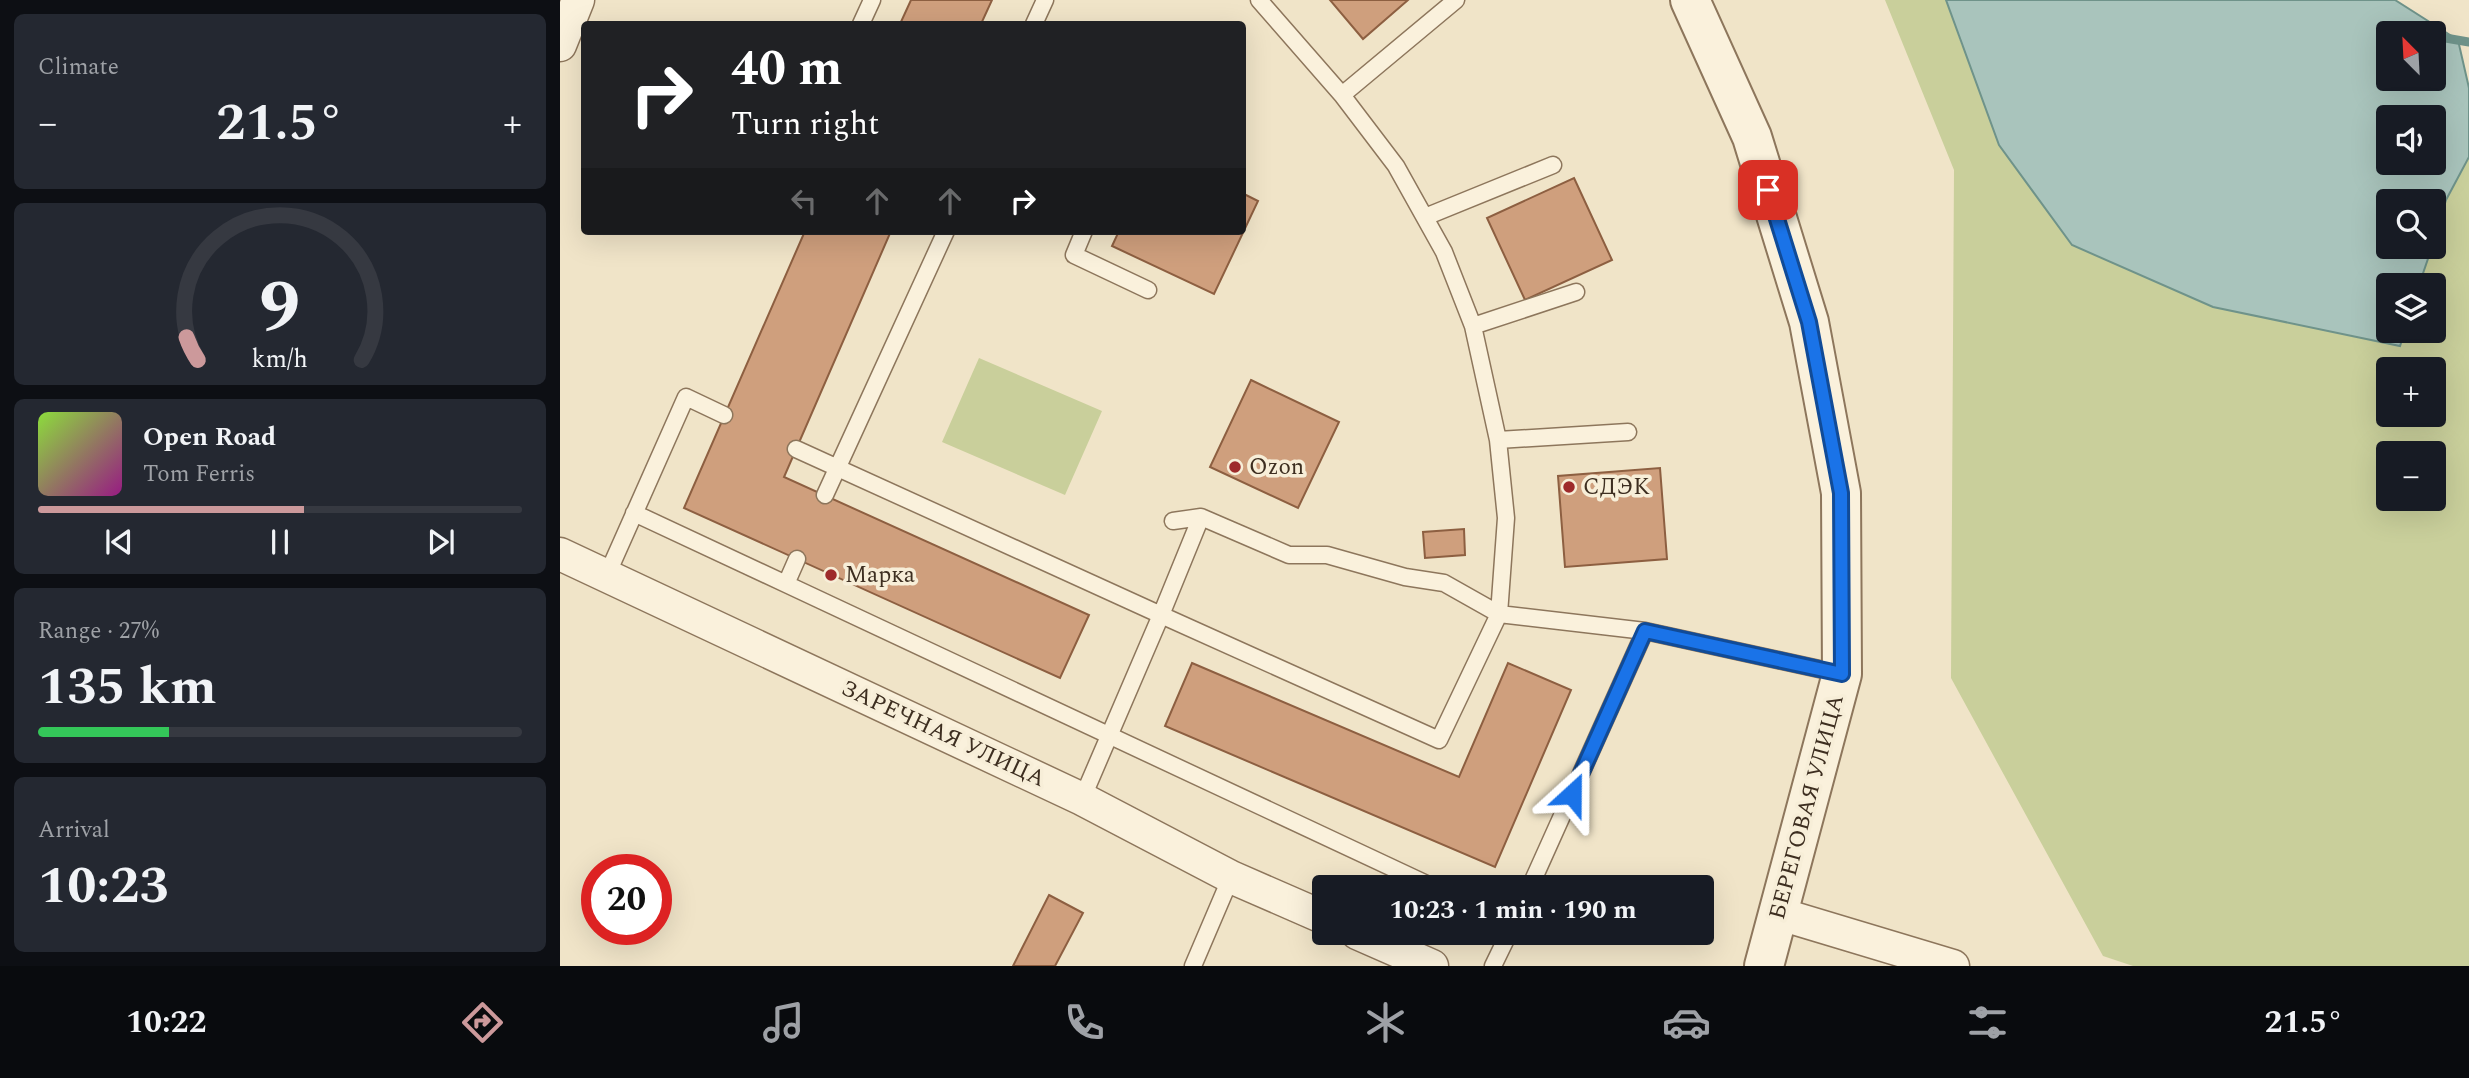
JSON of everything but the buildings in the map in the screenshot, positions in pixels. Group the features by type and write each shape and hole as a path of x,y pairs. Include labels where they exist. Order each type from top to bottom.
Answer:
{"street":[{"path":"560,45 578,0"},
{"name":"БЕРЕГОВАЯ УЛИЦА","path":"1690,0 1752,137 1809,322 1841,493 1842,674 1764,966"},
{"name":"ЗАРЕЧНАЯ УЛИЦА","path":"560,554 1082,799 1231,877 1312,912"},
{"path":"1780,914 1953,966"},
{"path":"1384,945 1432,966"}],"lane":[{"path":"862,21 872,0"},
{"path":"1035,21 1045,0"},
{"path":"796,449 1439,740 1499,614 1506,518 1498,440 1473,326 1444,252 1395,166 1342,95 1259,0"},
{"path":"1342,95 1456,0"},
{"path":"1425,217 1553,164"},
{"path":"825,495 944,235"},
{"path":"1082,235 1074,255 1148,290"},
{"path":"1473,326 1576,292"},
{"path":"607,575 685,397 724,415"},
{"path":"1498,440 1628,432"},
{"path":"634,513 1407,875"},
{"path":"1173,521 1201,517 1289,555 1327,555 1405,577 1444,583 1499,614 1645,631 1842,674"},
{"path":"1082,799 1201,517"},
{"path":"786,584 797,559"},
{"path":"1535,875 1645,631"},
{"path":"1193,966 1231,877"},
{"path":"1493,966 1503,945"}],"green space":[{"path":"1885,0 1946,0 1962,46 2376,329 2376,343 2446,343 2446,273 2423,273 2428,259 2446,259 2446,200 2469,157 2469,966 2133,966 2103,956 1951,678 1954,170"},
{"path":"979,358 1102,411 1065,495 942,442"}],"water":[{"path":"1946,0 2395,0 2428,21 2376,21 2376,91 2446,91 2446,32 2458,40 2469,88 2469,157 2446,200 2446,189 2376,189 2376,259 2428,259 2423,273 2376,273 2376,341 2213,307 2072,245 1999,145"}],"waterway":[{"path":"2446,38 2469,42"}],"place":[{"name":"Ozon","path":"1235,467"},
{"name":"СДЭК","path":"1569,487"},
{"name":"Марка","path":"831,575"}],"route":[{"path":"1572,794 1645,631 1842,674 1841,493 1809,322 1768,190"}]}
